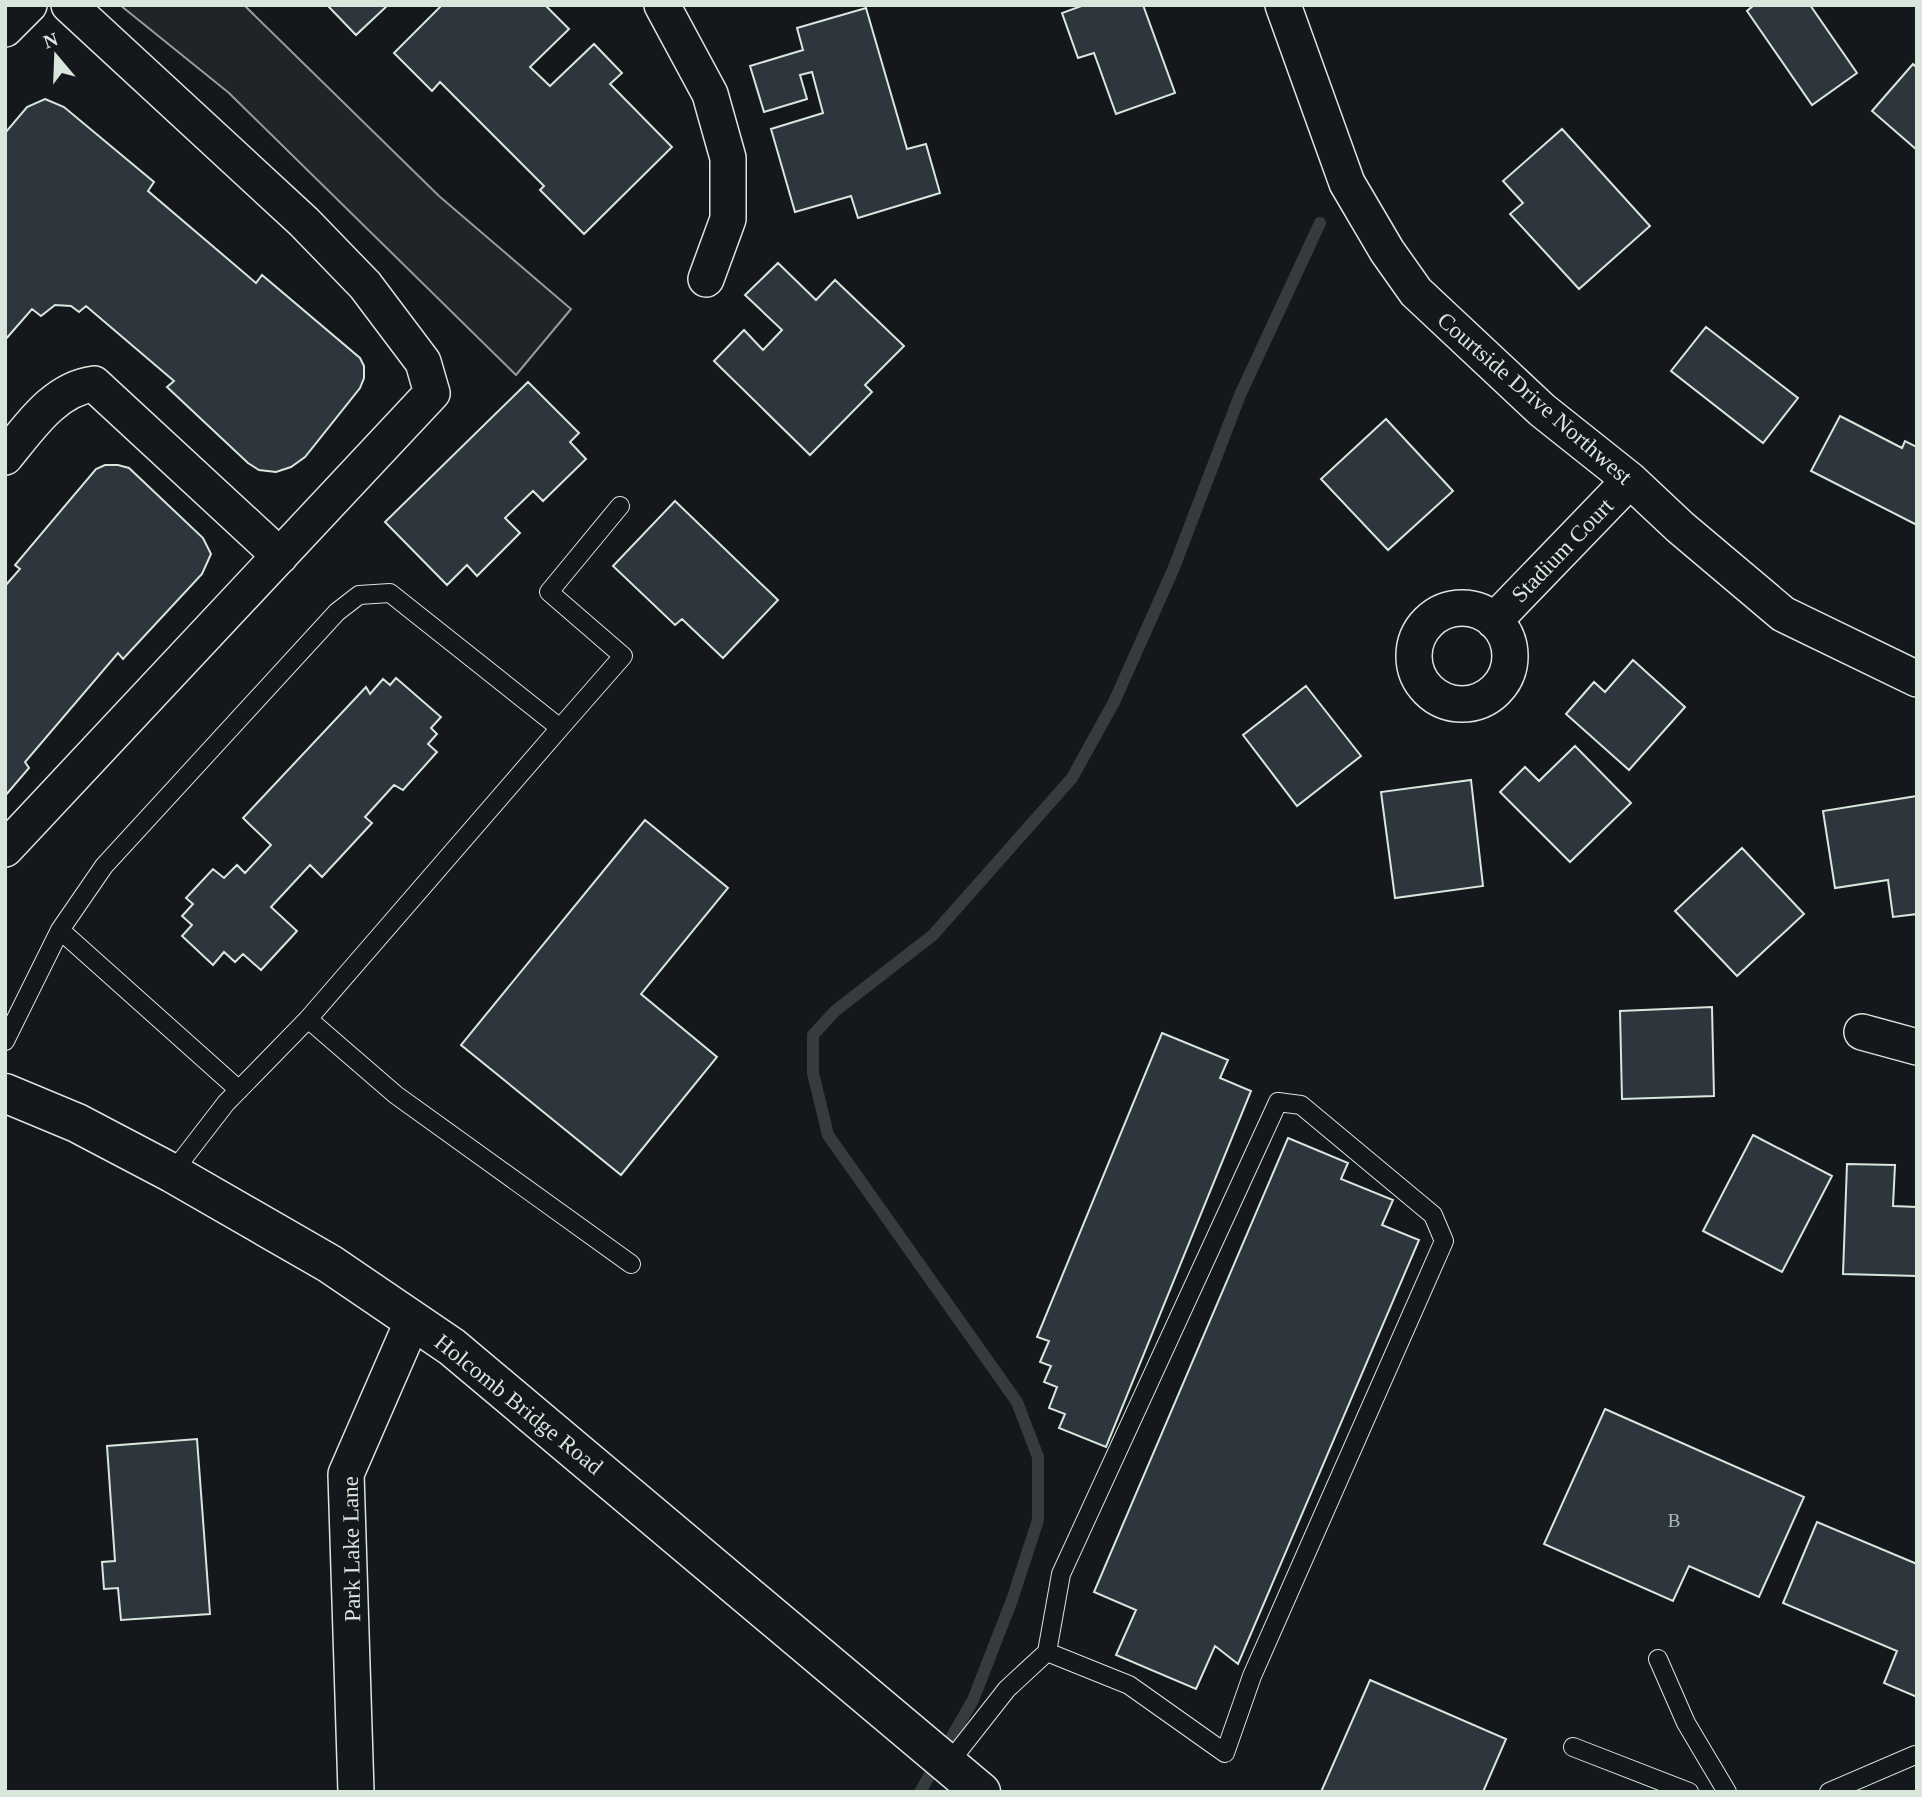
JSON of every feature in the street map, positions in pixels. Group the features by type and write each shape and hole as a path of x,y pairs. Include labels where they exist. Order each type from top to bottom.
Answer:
{"main road":[{"name":"Holcomb Bridge Road","path":"5,1093 78,1123 172,1173 330,1264 413,1320 463,1356 981,1792"}],"street":[{"path":"5,29 29,5"},
{"path":"5,849 432,393 424,362 365,285 304,222 69,5"},
{"path":"662,5 710,93 728,158 728,219 706,279"},
{"name":"Courtside Drive Northwest","path":"1283,5 1347,183 1387,251 1416,292 1542,410 1630,480 1680,527 1783,614 1917,679"},
{"path":"5,457 42,412 81,386 94,384 280,556"},
{"name":"Stadium Court","path":"1494,621 1630,480"},
{"path":"1862,1032 1917,1047"},
{"name":"Park Lake Lane","path":"356,1792 346,1474 413,1320"}],"lane":[{"path":"172,1173 226,1103 308,1019 623,656 549,592 620,506"},
{"path":"5,1041 60,930 104,866 337,612 359,595 390,593 560,728"},
{"path":"60,930 239,1090"},
{"path":"308,1019 396,1095 631,1264"},
{"path":"948,1764 1007,1689 1047,1652 1061,1574 1278,1102 1301,1105 1433,1215 1444,1241 1252,1676 1225,1753 1129,1685 1047,1652"},
{"path":"1658,1659 1686,1723 1727,1792"},
{"path":"1573,1747 1689,1792"},
{"path":"1829,1792 1915,1755"}],"shaded area":[{"path":"120,5 244,5 439,196 571,309 516,375 229,93"}],"building":[{"path":"327,5 388,5 356,35"},
{"path":"442,5 545,5 569,29 530,67 550,86 594,44 622,73 610,84 672,147 584,234 540,190 544,186 440,82 432,91 394,53"},
{"path":"1084,5 1143,5 1175,93 1116,114 1094,53 1078,58 1062,13"},
{"path":"1754,5 1810,5 1857,73 1812,105 1747,11"},
{"path":"866,8 907,149 926,144 940,193 858,218 851,196 795,212 771,129 823,113 812,72 800,75 807,99 764,112 750,66 803,50 797,28"},
{"path":"1913,64 1917,68 1917,150 1872,111"},
{"path":"45,99 64,107 154,182 148,191 256,283 262,275 360,358 364,366 364,378 360,388 305,457 291,467 276,472 259,470 248,463 167,387 174,381 86,306 79,312 71,306 55,305 41,316 32,309 5,340 5,133 27,107"},
{"path":"1562,129 1650,226 1579,289 1510,214 1523,203 1503,181"},
{"path":"778,263 816,300 835,280 904,346 865,385 872,392 810,455 714,361 744,330 763,350 782,330 745,295"},
{"path":"1706,327 1798,398 1763,443 1671,371"},
{"path":"528,382 579,433 570,442 586,459 543,501 533,491 505,518 520,533 477,576 467,565 447,585 385,522"},
{"path":"1840,416 1902,448 1905,441 1917,447 1917,525 1811,471"},
{"path":"1386,419 1453,491 1388,550 1321,479"},
{"path":"105,465 129,468 203,538 211,554 202,574 123,659 118,653 25,762 29,768 5,796 5,586 20,569 15,565 96,469"},
{"path":"675,501 778,600 723,658 682,619 675,625 613,566"},
{"path":"1633,660 1685,707 1629,770 1566,714 1594,682 1605,692"},
{"path":"396,678 441,717 431,728 437,734 428,744 437,752 403,790 394,785 365,817 372,823 322,877 310,865 271,907 297,931 261,970 243,954 235,962 224,952 213,965 182,936 192,925 182,916 193,904 186,898 213,869 224,878 237,865 245,873 271,845 243,818 366,687 370,694 383,679 390,685"},
{"path":"1306,686 1361,756 1297,806 1243,735"},
{"path":"1575,746 1631,803 1570,862 1500,792 1525,767 1539,781"},
{"path":"1471,780 1483,886 1395,898 1381,792"},
{"path":"1917,796 1917,914 1893,917 1888,880 1835,888 1823,811"},
{"path":"645,820 728,888 641,994 717,1057 621,1175 461,1045"},
{"path":"1742,848 1804,914 1737,976 1675,911"},
{"path":"1712,1007 1714,1096 1622,1099 1620,1011"},
{"path":"1162,1033 1228,1060 1220,1078 1251,1091 1106,1447 1059,1428 1065,1414 1049,1408 1057,1387 1044,1382 1051,1366 1040,1362 1049,1341 1037,1337"},
{"path":"1753,1135 1832,1176 1782,1272 1703,1231"},
{"path":"1288,1138 1348,1163 1341,1179 1393,1200 1382,1225 1419,1240 1238,1664 1215,1646 1196,1689 1116,1655 1136,1610 1094,1592"},
{"path":"1847,1164 1895,1165 1893,1206 1917,1207 1917,1276 1843,1274"},
{"path":"1605,1409 1804,1497 1759,1597 1689,1566 1673,1601 1544,1544"},
{"path":"197,1439 210,1614 121,1620 118,1588 104,1589 102,1562 115,1561 107,1446"},
{"path":"1817,1522 1917,1564 1917,1697 1884,1683 1897,1651 1783,1603"},
{"path":"1370,1680 1506,1739 1483,1792 1321,1792"}],"waterway":[{"path":"920,1792 973,1700 1012,1600 1038,1520 1038,1457 1017,1402 828,1135 813,1073 813,1035 835,1011 933,935 1072,778 1114,702 1173,570 1240,395 1320,223"}]}
